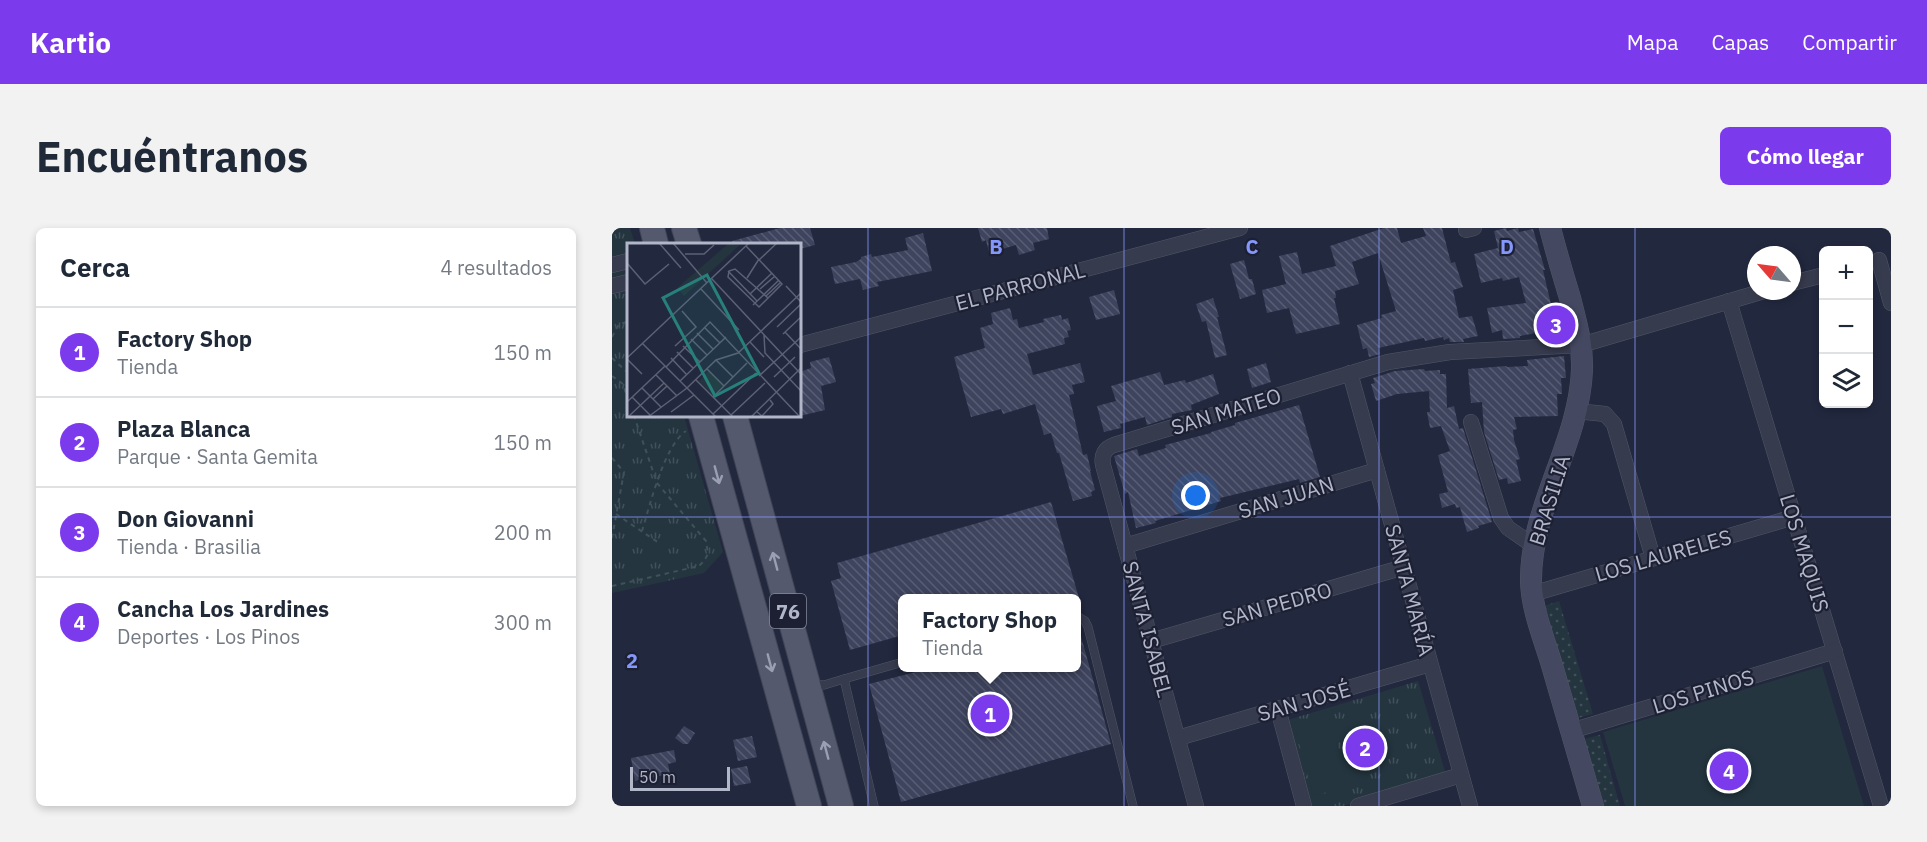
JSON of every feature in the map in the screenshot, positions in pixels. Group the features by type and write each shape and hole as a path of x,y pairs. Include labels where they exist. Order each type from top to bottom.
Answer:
{"main road":[{"path":"684,228 688,243"},
{"name":"76","path":"701,417 809,806"},
{"name":"76","path":"735,417 841,806"}],"street":[{"name":"EL PARRONAL","path":"801,345 1240,228"},
{"name":"BRASILIA","path":"1550,228 1581,345 1582,370 1576,411 1543,507 1534,546 1532,594 1593,806"},
{"path":"1880,260 1891,303"},
{"path":"612,265 627,261"},
{"path":"1801,280 1819,275"},
{"path":"612,286 627,282"},
{"name":"SAN MATEO","path":"1104,453 1114,445 1388,362 1428,355 1581,345 1747,296"},
{"name":"LOS MAQUIS","path":"1729,301 1881,806"},
{"name":"SANTA MARÍA","path":"1350,374 1470,806"},
{"path":"1576,411 1605,414 1614,424 1653,558"},
{"path":"1471,422 1501,518 1508,528 1534,546"},
{"name":"SANTA ISABEL","path":"1104,453 1103,465 1196,806"},
{"name":"SAN JUAN","path":"1125,546 1377,470"},
{"name":"LOS LAURELES","path":"1532,594 1794,517"},
{"name":"SAN PEDRO","path":"1151,641 1404,567"},
{"name":"LOS PINOS","path":"1571,731 1835,651"},
{"name":"SAN JOSÉ","path":"1178,738 1430,664"},
{"path":"1278,709 1304,806"},
{"path":"1358,806 1461,775"}],"lane":[{"path":"1081,619 1088,627 1133,806"},
{"path":"808,684 824,685 898,663"},
{"path":"844,679 874,806"}],"path":[{"path":"612,338 619,324 627,322"},
{"path":"612,358 627,372"},
{"path":"612,376 623,384 627,397"},
{"path":"612,586 699,566 708,554 706,541 657,483 634,417"},
{"path":"642,531 671,447 680,435 701,417"},
{"path":"612,458 624,472 612,538"},
{"path":"616,514 659,543"}],"green space":[{"path":"612,228 630,228 635,243 627,243 627,417 684,417 723,552 704,573 612,593"},
{"path":"1559,601 1593,714 1578,718 1544,606"},
{"path":"1822,666 1864,806 1625,806 1603,732"},
{"path":"1418,681 1446,775 1343,806 1309,806 1284,721"},
{"path":"1331,722 1348,786 1313,796 1296,732"},
{"path":"1600,735 1620,806 1603,806 1584,739"}],"building":[{"path":"780,228 810,228 815,245 801,249 801,243 732,243 732,241"},
{"path":"978,228 1047,228 1049,239 1033,243 1035,250 1019,255 1016,245 989,253 986,240 982,242"},
{"path":"1384,228 1397,228 1401,243 1426,236 1423,228 1442,228 1451,263 1455,262 1463,287 1453,290 1459,318 1472,316 1478,336 1463,339 1464,342 1450,342 1449,338 1444,340 1443,337 1425,341 1424,338 1378,348 1380,354 1369,357 1367,348 1363,349 1357,325 1382,318 1381,315 1396,311 1378,253 1352,262 1359,284 1335,291 1336,298 1334,298 1340,324 1296,334 1289,308 1267,313 1262,290 1286,284 1279,256 1297,252 1302,274 1336,266 1330,246"},
{"path":"1506,228 1507,231 1518,228 1519,232 1533,229 1545,270 1543,270 1553,313 1556,312 1558,321 1562,320 1566,334 1558,336 1557,329 1520,336 1520,338 1503,339 1502,330 1492,333 1487,308 1526,303 1519,277 1481,283 1474,254 1498,248 1494,231"},
{"path":"923,233 932,271 877,282 879,286 863,290 860,279 835,284 831,267 856,262 861,257 871,254 872,257 908,250 905,238"},
{"path":"1244,260 1256,294 1240,299 1230,264"},
{"path":"1114,290 1120,314 1096,320 1089,297"},
{"path":"1213,298 1227,355 1215,358 1206,321 1202,322 1196,304"},
{"path":"1010,308 1013,320 1017,319 1019,328 1061,315 1062,320 1068,318 1071,330 1067,331 1069,337 1064,338 1065,344 1027,354 1033,375 1080,363 1085,382 1072,385 1074,394 1069,395 1083,455 1087,454 1091,471 1095,490 1091,492 1092,496 1073,501 1059,453 1057,453 1051,433 1044,435 1035,404 1003,414 1001,409 971,417 954,357 985,348 980,328 993,324 991,313"},
{"path":"1564,356 1566,378 1561,378 1562,394 1557,394 1558,416 1514,417 1517,429 1513,430 1514,440 1520,459 1516,460 1521,481 1508,484 1507,478 1499,480 1484,432 1482,402 1471,403 1468,369 1528,366 1527,360"},
{"path":"829,357 836,382 821,386 825,410 801,416 801,372 811,368 810,362"},
{"path":"1266,363 1271,382 1252,388 1247,369"},
{"path":"1424,369 1425,371 1440,370 1440,374 1446,374 1447,408 1454,406 1459,429 1463,428 1492,522 1467,532 1460,507 1456,508 1455,504 1442,508 1439,494 1448,492 1438,455 1450,451 1441,426 1430,428 1427,412 1430,412 1429,391 1397,394 1376,401 1371,384 1375,383 1373,378 1395,371"},
{"path":"1160,372 1164,385 1185,380 1186,383 1213,374 1219,394 1191,405 1192,410 1172,414 1172,417 1147,425 1145,417 1120,424 1121,428 1104,432 1097,406 1116,401 1111,386"},
{"path":"1299,405 1320,477 1300,483 1299,479 1220,498 1221,501 1136,528 1128,492 1125,494 1114,456 1137,449 1139,456 1166,448 1165,445"},
{"path":"1051,502 1078,594 898,594 898,636 850,650 831,581 841,578 837,563"},
{"path":"1081,637 1111,744 901,802 869,684 916,672 1081,672"},
{"path":"684,726 695,733 688,744 683,744 675,738"},
{"path":"752,736 757,757 738,761 733,740"},
{"path":"674,750 676,762 668,764 670,774 635,781 631,758"},
{"path":"747,766 751,783 734,786 731,769"}],"place":[{"name":"Don Giovanni","path":"1556,325"},
{"name":"Factory Shop","path":"990,714"},
{"name":"Plaza Blanca","path":"1365,748"},
{"name":"Cancha Los Jardines","path":"1729,771"}]}
